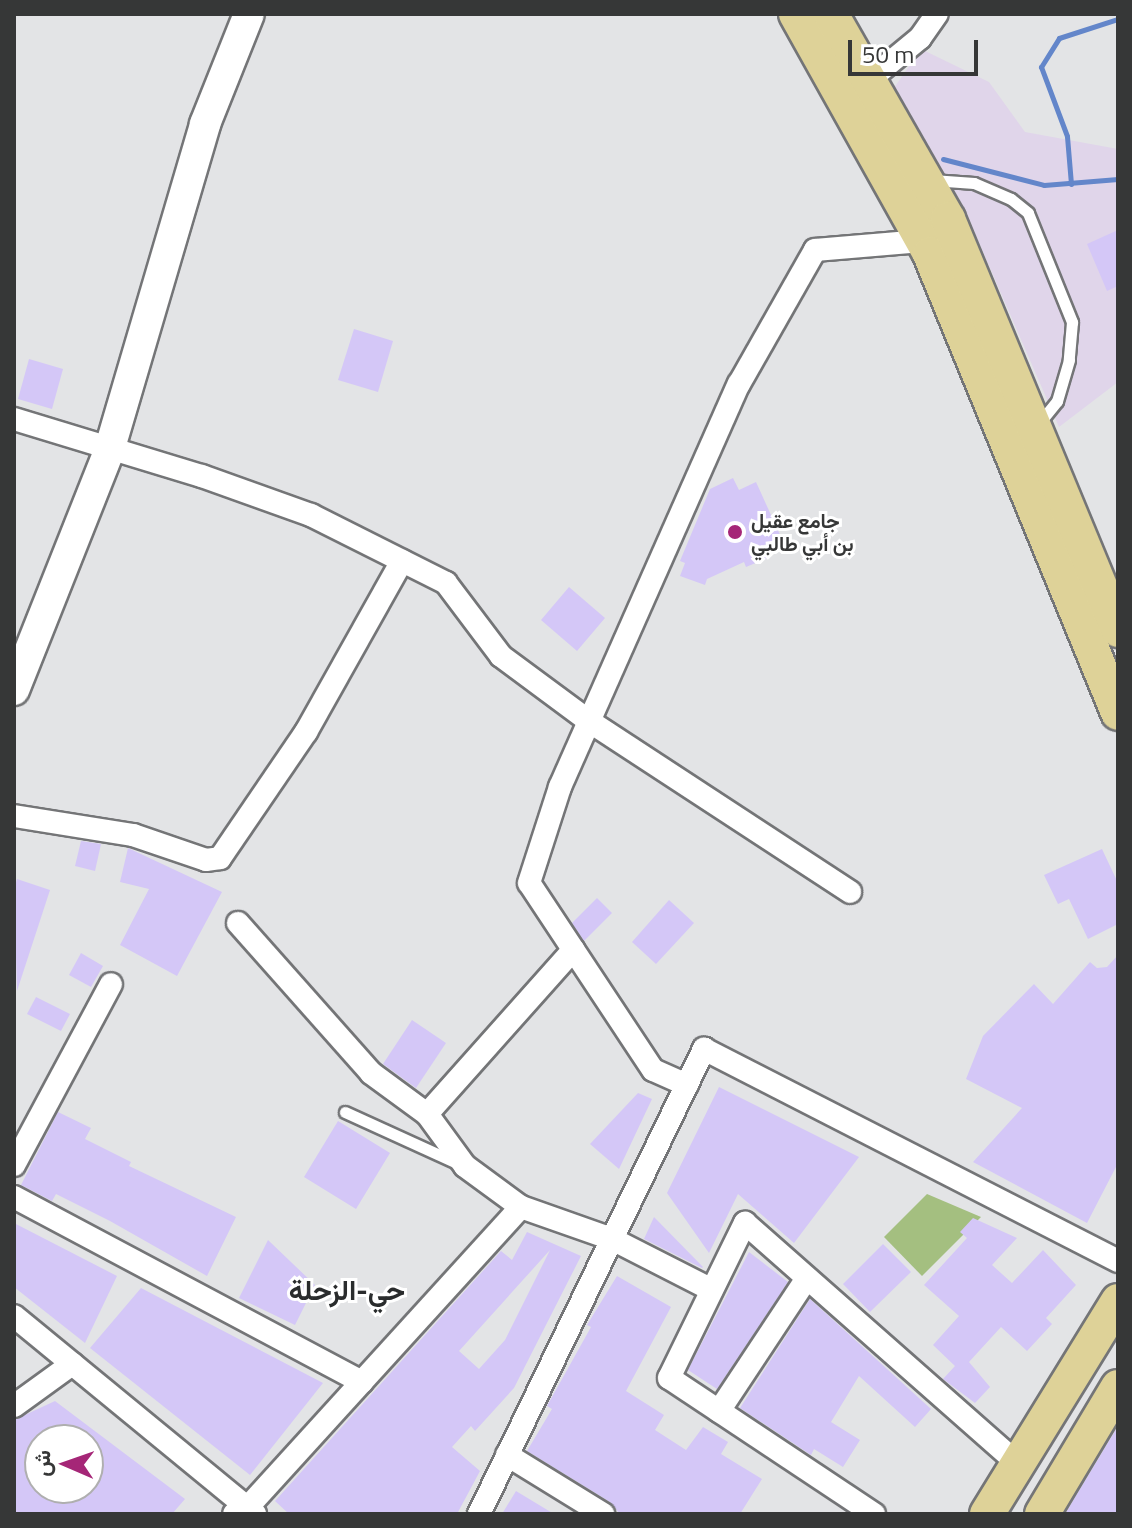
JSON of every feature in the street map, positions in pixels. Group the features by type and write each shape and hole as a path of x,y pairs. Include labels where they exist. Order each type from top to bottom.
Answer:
{"main road":[{"path":"796,14 922,241 1118,713"},
{"path":"831,14 948,219 1118,630"},
{"path":"987,1514 1118,1301"},
{"path":"1042,1514 1118,1387"}],"street":[{"path":"14,690 109,451 205,124 249,14"},
{"path":"869,80 920,38 937,14"},
{"path":"687,1085 653,1070 529,883 560,787 739,384 815,250 922,241"},
{"path":"14,419 109,451 202,476 311,515 446,583 501,656 589,721 850,892"},
{"path":"14,816 133,835 206,860 220,858 306,732 402,561"},
{"path":"238,923 371,1073 427,1114 465,1166 521,1207 612,1239 712,1290"},
{"path":"427,1114 573,950"},
{"path":"14,1165 111,984"},
{"path":"479,1514 704,1049 1118,1261"},
{"path":"14,1197 362,1382"},
{"path":"14,1316 246,1512 521,1207"},
{"path":"874,1514 843,1505 719,1411 669,1378 745,1223 1018,1464"},
{"path":"719,1411 807,1278"},
{"path":"14,1406 72,1364"},
{"path":"507,1455 603,1514"}],"lane":[{"path":"924,180 974,183 1011,199 1028,213 1072,322 1069,360 1057,401 1034,430"},
{"path":"345,1112 465,1166"}],"shaded area":[{"path":"921,49 989,82 1025,132 1118,149 1118,382 1059,427 963,206 894,88"}],"green space":[{"path":"927,1194 981,1217 922,1276 884,1237"}],"building":[{"path":"1118,230 1118,286 1107,291 1087,244"},
{"path":"354,329 393,341 378,392 338,380"},
{"path":"29,359 63,369 52,409 18,399"},
{"name":"جامع عقيل بن أبي طالبي","path":"733,478 739,490 756,482 781,537 764,545 770,557 746,567 744,562 707,579 705,585 680,576 685,563 680,561 710,489"},
{"path":"569,587 605,618 577,651 541,620"},
{"path":"81,841 101,844 95,871 75,866"},
{"path":"128,848 222,892 177,976 120,945 149,889 120,882"},
{"path":"1102,849 1118,883 1118,924 1088,939 1069,899 1058,904 1044,875"},
{"path":"17,879 50,890 17,991 14,889"},
{"path":"597,898 612,913 584,941 572,923"},
{"path":"669,900 694,923 656,964 632,942"},
{"path":"81,953 103,966 91,987 69,975"},
{"path":"1118,955 1118,1163 1087,1223 973,1162 1022,1108 966,1079 983,1036 1034,984 1053,1004 1090,962 1097,968 1107,967"},
{"path":"36,997 70,1014 61,1031 27,1014"},
{"path":"412,1020 446,1043 416,1088 383,1064"},
{"path":"719,1087 859,1157 794,1243 738,1194 709,1253 667,1193"},
{"path":"638,1093 652,1099 619,1169 590,1144"},
{"path":"58,1112 91,1128 85,1139 131,1162 129,1166 236,1217 207,1276 56,1194 52,1201 21,1185"},
{"path":"338,1121 390,1153 356,1209 304,1177"},
{"path":"654,1217 703,1267 702,1268 644,1239"},
{"path":"973,1218 1017,1238 992,1265 1012,1283 1043,1250 1076,1285 1046,1318 1052,1324 1027,1351 1001,1327 969,1362 990,1387 975,1403 943,1379 955,1366 933,1345 959,1316 924,1285 967,1238 960,1232"},
{"path":"14,1223 117,1276 85,1343 14,1287"},
{"path":"527,1232 581,1256 514,1388 475,1431 471,1426 452,1447 480,1471 457,1514 289,1514 275,1501 501,1251 512,1260","holes":["550,1250 505,1340 479,1369 459,1351"]},
{"path":"268,1240 315,1285 295,1325 239,1298"},
{"path":"883,1244 911,1272 870,1312 843,1284"},
{"path":"749,1252 788,1282 717,1389 688,1370"},
{"path":"617,1276 671,1307 626,1391 664,1415 655,1430 686,1450 703,1427 728,1442 721,1454 762,1479 740,1514 620,1514 610,1502 527,1451 552,1409 547,1406 591,1327 587,1325"},
{"path":"141,1288 323,1383 250,1475 90,1348"},
{"path":"810,1299 931,1409 915,1427 859,1376 831,1422 860,1440 843,1467 814,1449 811,1455 740,1408"},
{"path":"55,1401 86,1424 24,1424 24,1504 104,1504 104,1438 185,1499 172,1514 14,1514 14,1420"},
{"path":"1118,1426 1118,1514 1065,1514"},
{"path":"516,1491 554,1514 502,1514"}],"waterway":[{"path":"1071,184 1067,136 1041,67 1059,38 1118,19"},
{"path":"943,159 1044,185 1118,179"}],"place":[{"name":"جامع عقيل بن أبي طالبي","path":"735,532"}],"district":[{"name":"حي-الزحلة","path":"347,1290"}]}
